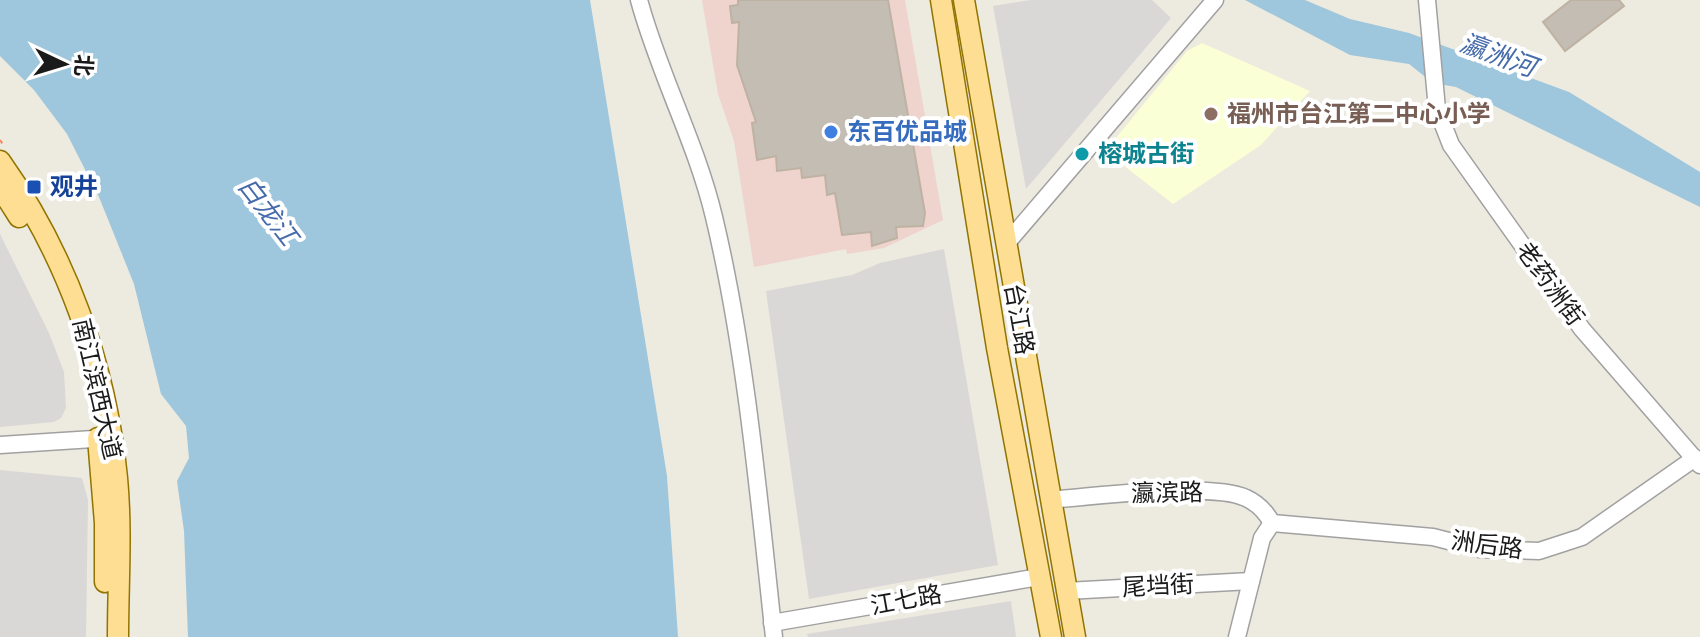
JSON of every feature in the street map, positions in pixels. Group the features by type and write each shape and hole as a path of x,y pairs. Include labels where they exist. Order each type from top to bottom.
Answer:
{"main road":[{"name":"台江路","path":"941,0 997,348 1051,637"},
{"name":"台江路","path":"964,0 1075,637"},
{"name":"南江滨西大道","path":"0,161 37,222 81,317 102,391 105,637"},
{"name":"南江滨西大道","path":"0,187 42,260 63,305 104,439 120,525 118,637"}],"street":[{"path":"639,0 659,64 700,167 722,254 773,630"},
{"path":"1006,244 1215,0"},
{"name":"老药洲街","path":"1427,0 1433,83 1442,127 1459,156 1582,329 1697,462"},
{"path":"0,445 104,439"},
{"name":"洲后路","path":"1272,523 1433,537 1480,549 1539,551 1582,537 1697,462"},
{"name":"瀛滨路","path":"1050,500 1116,494 1227,492 1248,499 1272,523"},
{"path":"1237,637 1262,538 1272,523"},
{"name":"江七路","path":"773,630 1039,577"},
{"name":"尾垱街","path":"1066,591 1251,581"}],"shaded area":[{"name":"东百优品城","path":"702,0 905,0 943,220 884,248 847,254 846,249 754,267 734,141 718,94"},
{"path":"1031,0 1152,0 1171,18 1026,189 993,6"},
{"name":"福州市台江第二中心小学","path":"1202,43 1310,91 1261,145 1173,204 1114,158 1111,144 1187,51"},
{"path":"0,234 49,333 64,372 66,408 61,418 54,422 0,427"},
{"path":"944,249 998,565 809,599 766,291 852,275 880,263"},
{"path":"0,470 82,478 88,500 86,637 0,637"},
{"path":"1011,601 1016,637 808,637 807,634"}],"water":[{"name":"白龙江","path":"0,0 590,0 667,476 678,637 188,637 184,531 177,481 189,458 186,426 161,394 134,284 99,197 67,134 34,90 0,56"},
{"path":"1245,0 1305,0 1350,19 1409,33 1569,92 1700,172 1700,207 1456,87 1433,83 1409,64 1350,55"}],"building":[{"name":"东百优品城","path":"738,0 888,0 925,213 923,226 896,227 897,238 872,246 871,232 842,235 835,193 827,195 825,175 802,178 801,168 777,171 776,156 757,160 752,123 756,122 737,65 739,22 732,23 730,6 738,5"},
{"path":"1571,0 1619,0 1624,6 1565,51 1543,22"}],"place":[{"name":"福州市台江第二中心小学","path":"1211,114"},
{"name":"东百优品城","path":"831,132"},
{"name":"榕城古街","path":"1082,154"},
{"name":"观井","path":"34,187"}],"water label":[{"name":"瀛洲河","path":"1498,55"}]}
